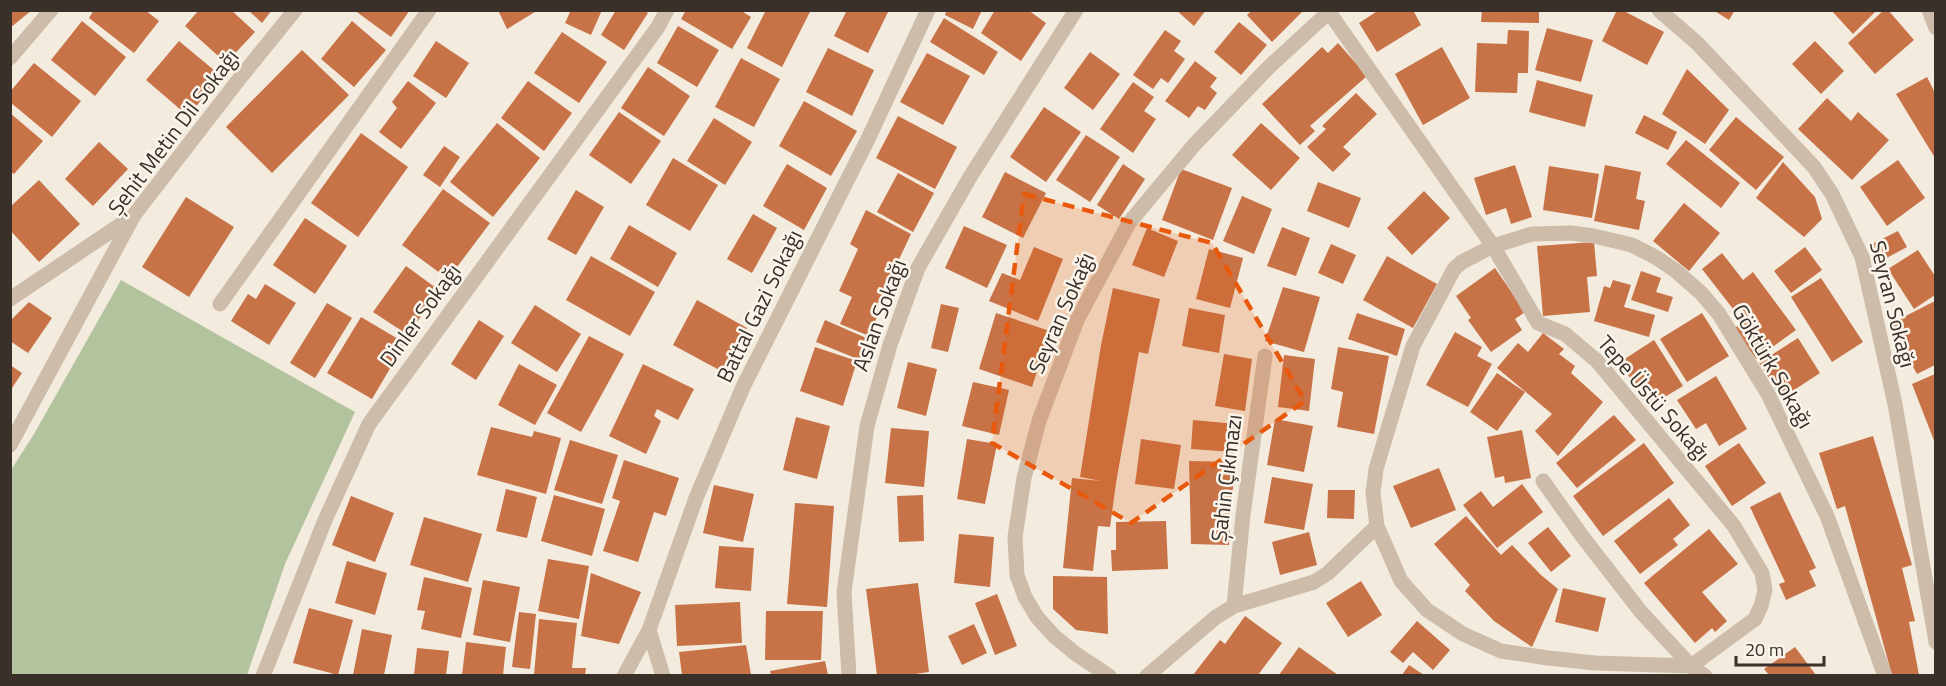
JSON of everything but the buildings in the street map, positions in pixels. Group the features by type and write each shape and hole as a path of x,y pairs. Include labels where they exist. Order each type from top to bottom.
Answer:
{"street":[{"path":"10,58 51,10"},
{"name":"Şehit Metin Dil Sokağı","path":"10,445 134,216 295,10"},
{"path":"220,304 429,10"},
{"name":"Dinler Sokağı","path":"263,675 325,520 369,424 657,27 667,10"},
{"name":"Battal Gazi Sokağı","path":"624,675 649,630 696,498 743,387 868,139 928,10"},
{"name":"Aslan Sokağı","path":"849,675 844,592 867,426 890,345 918,268 970,177 1076,10"},
{"name":"Seyran Sokağı","path":"1659,10 1697,43 1814,167 1832,194 1862,257 1895,404 1935,642"},
{"path":"1929,10 1935,28"},
{"name":"Seyran Sokağı","path":"1109,675 1076,654 1042,624 1025,597 1017,575 1015,537 1024,478 1039,421 1077,320 1129,223 1202,137 1269,67 1330,11"},
{"name":"Tepe Üstü Sokağı","path":"1330,11 1493,246 1538,323 1566,334 1597,361 1734,526 1762,573 1765,590 1755,619 1692,666"},
{"path":"10,299 134,216"},
{"name":"Göktürk Sokağı","path":"1692,666 1595,663 1501,651 1463,634 1427,610 1401,581 1377,526 1373,493 1376,469 1413,346 1454,269 1462,262 1493,246 1532,234 1571,233 1632,245 1676,271 1701,293 1719,314 1768,394 1827,516 1885,675"},
{"name":"Şahin Çıkmazı","path":"1234,606 1243,515 1265,356"},
{"path":"1543,481 1641,612 1692,666 1705,675"},
{"path":"1147,675 1216,617 1234,606 1314,582 1328,573 1377,526"},
{"path":"649,630 663,675"}],"highlighted area":[{"path":"1024,194 1212,243 1305,401 1131,523 992,443"}],"green space":[{"path":"121,280 355,412 285,564 247,675 11,675 11,470 34,434"}]}
